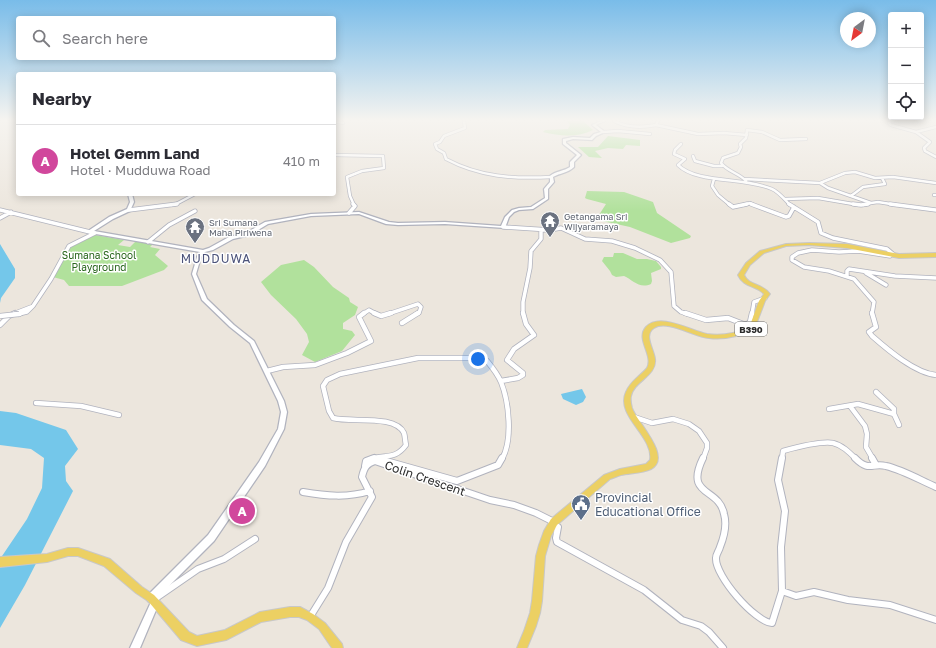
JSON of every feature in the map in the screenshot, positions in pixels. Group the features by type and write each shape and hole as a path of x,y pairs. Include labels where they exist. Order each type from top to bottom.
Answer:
{"main road":[{"path":"765,298 766,292 745,282 741,275 748,264 757,256 772,248 809,244 849,246 894,255 936,255"},
{"name":"B390","path":"522,648 535,613 541,550 553,523 606,477 620,472 647,468 653,464 653,450 629,410 627,398 630,389 651,367 652,357 646,338 650,327 656,324 668,324 700,335 712,336 746,332 754,326 762,301 765,298"},
{"path":"0,562 47,558 68,552 78,552 107,562 139,590 153,600 185,636 197,641 226,635 260,617 290,612 300,612 322,626 338,648"}],"street":[{"path":"440,151 444,153 446,159 457,166 478,173 507,179 550,177 553,174 570,169 572,167 572,162 579,155 574,151"},
{"path":"675,151 674,154 685,159 678,165 681,169 714,179 820,183 849,172 875,178 893,177 936,183"},
{"path":"722,166 722,159 738,153 739,151"},
{"path":"927,151 936,157"},
{"path":"336,155 347,157 383,156 384,159 384,168 362,171 347,177 350,184 348,195 355,206 349,212"},
{"path":"693,156 695,161 714,166 722,166 745,180 773,190 786,199 792,206 818,222 821,233 887,249 894,255"},
{"path":"503,227 507,217 513,212 519,209 532,208 547,198 546,189 552,182 550,177"},
{"path":"851,196 863,187 885,184 882,178"},
{"path":"714,179 712,186 718,195 733,207 750,203 786,217 790,214 794,207 792,206"},
{"path":"820,183 828,188 871,203"},
{"path":"129,210 132,202 130,196"},
{"path":"0,316 27,312 33,306 51,279 69,246 92,233 111,218 129,210 176,204 191,196"},
{"path":"786,199 818,198 861,205 878,202 936,210"},
{"path":"0,210 92,233 203,251 211,249 227,240 248,234 263,225 276,220 349,212 359,213 388,223 398,224 450,224 541,230 564,229 585,239 623,244 660,260 671,272 674,306 681,312 699,319 706,320 728,318 746,325 750,322 754,302 765,298"},
{"path":"148,242 169,225 195,211"},
{"path":"0,218 11,212"},
{"path":"501,381 518,378 523,375 523,373 507,360 515,349 534,335 532,331 524,324 523,318 526,288 531,268 531,251 542,239 543,236 541,230"},
{"path":"894,255 889,256 851,250 839,252 812,250 798,253 792,257 792,260 804,267 847,276 857,282 874,302 872,316 876,327 870,332 870,334 876,341 920,370 936,375"},
{"path":"135,648 153,600 211,538 262,464 281,429 284,412 282,401 252,342 232,326 205,300 194,274 198,257 203,251"},
{"path":"847,276 847,271 849,269 918,278 936,278"},
{"path":"863,272 886,285"},
{"path":"267,371 283,367 309,366 347,354 371,341 359,317 369,310 377,315 383,316 418,304 421,307 419,313 402,323"},
{"path":"0,325 9,316 33,306"},
{"path":"310,617 328,588 346,542 372,497 370,490 362,477 366,461 374,456 395,456 401,453 406,445 404,433 399,427 388,422 376,420 343,420 334,418 329,411 323,386 331,377 418,358 475,358 487,362 501,381 508,410 508,441 506,452 498,465 457,482 386,461 375,461"},
{"path":"876,392 894,409 894,414 899,425"},
{"path":"36,403 81,406 119,415"},
{"path":"829,409 858,404 894,414"},
{"path":"850,406 865,426 867,434 866,447 876,465"},
{"path":"634,417 653,423 675,419 686,422 705,436 708,444 697,478 701,488 720,505 724,511 724,535 716,560 720,573 732,590 766,622 772,623 774,620 775,609 782,591 781,547 785,511 778,480 783,451 800,447 832,443 846,449 861,464 869,467 885,465 936,487"},
{"name":"Colin Crescent","path":"365,466 368,463 375,461 490,500 514,505 536,513 553,523"},
{"path":"303,492 341,496 360,494 370,490"},
{"path":"553,523 558,527 556,538 559,544 644,590 682,620 701,626 709,632 723,648"},
{"path":"153,600 198,569 224,559 255,539"},
{"path":"782,591 796,596 814,592 848,600 890,605 936,620"}],"green space":[{"path":"583,151 595,151 602,158 589,157"},
{"path":"587,191 624,192 653,202 657,213 691,236 690,238 671,243 630,227 598,220 597,218 606,204 585,198"},
{"name":"Sumana School Playground","path":"95,235 124,240 118,245 130,247 136,241 153,244 150,247 160,249 155,255 168,266 164,270 122,286 69,286 64,280 53,277 70,247"},
{"path":"614,253 623,253 637,259 656,261 661,269 651,273 651,284 647,285 640,285 624,276 616,277 612,275 602,261 604,257 613,257"},
{"path":"304,260 314,267 333,287 349,298 350,302 358,307 355,315 343,323 343,329 352,331 355,335 342,351 315,362 302,355 309,342 307,334 296,319 271,295 261,282 281,265"}],"water":[{"path":"0,244 15,269 15,278 1,298 0,303"},
{"path":"582,389 586,397 583,402 576,405 563,399 561,394"},
{"path":"0,411 16,413 66,430 78,449 65,466 66,481 73,491 25,585 0,628 0,559 27,519 42,488 44,458 31,449 0,445"}],"place":[{"name":"Getangama Sri Wijyaramaya","path":"550,238"},
{"name":"Sri Sumana Maha Piriwena","path":"195,244"},
{"name":"Hotel Gemm Land","path":"242,511"},
{"name":"Provincial Educational Office","path":"581,521"}],"district":[{"name":"MUDDUWA","path":"216,258"}]}
